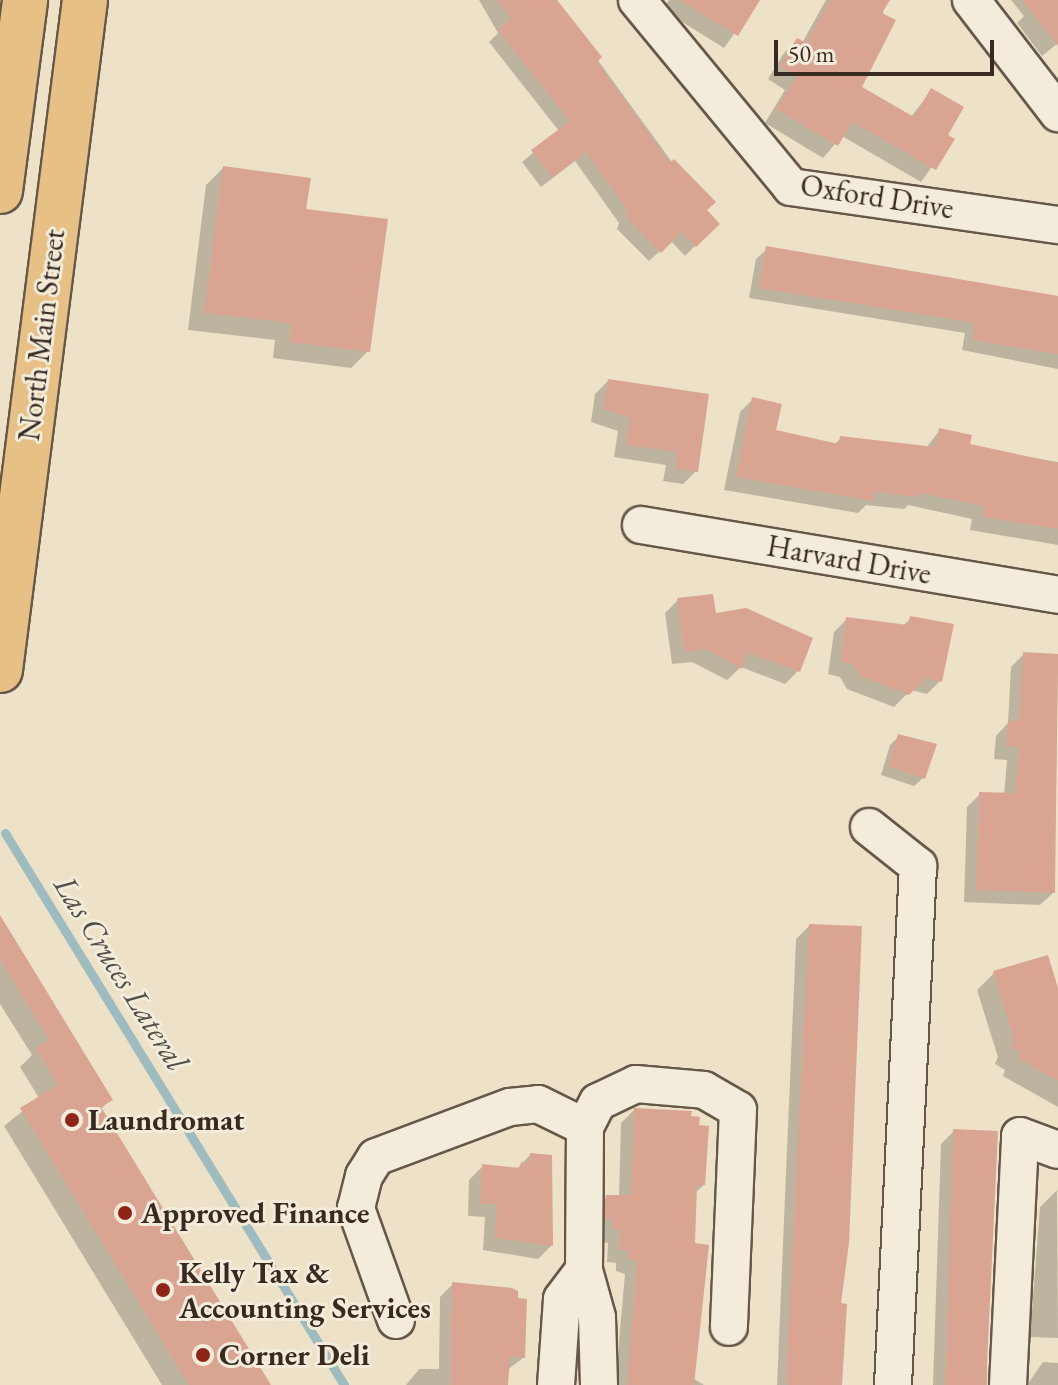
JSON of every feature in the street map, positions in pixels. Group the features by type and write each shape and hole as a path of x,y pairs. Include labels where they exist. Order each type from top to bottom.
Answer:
{"main road":[{"path":"1,171 25,0"},
{"name":"North Main Street","path":"0,670 85,0"}],"street":[{"name":"Oxford Drive","path":"637,0 791,187 1058,225"},
{"path":"971,0 1058,113"},
{"name":"Harvard Drive","path":"641,525 1058,595"},
{"path":"869,827 918,866 893,1385"},
{"path":"599,1385 597,1317 584,1270 585,1127 598,1102 636,1084 704,1090 738,1110 729,1327"},
{"path":"396,1320 356,1208 364,1176 376,1157 510,1107 538,1104 585,1127"},
{"path":"1008,1385 1020,1136 1058,1150"},
{"path":"556,1385 562,1299 584,1270"}],"building":[{"path":"497,0 557,0 602,57 597,62 670,163 674,159 716,202 707,210 720,224 696,247 682,232 661,253 626,217 628,211 586,152 552,178 531,150 570,121 498,30 511,19"},
{"path":"680,0 760,0 738,36"},
{"path":"830,0 890,0 882,13 896,20 862,87 914,117 931,88 964,107 948,135 955,139 936,170 852,122 838,146 776,109 797,76 780,66 797,38 806,43"},
{"path":"1022,0 1058,0 1058,46"},
{"path":"223,166 311,178 306,209 388,219 370,352 289,342 291,323 204,313"},
{"path":"766,246 1058,296 1058,354 972,340 975,323 759,288"},
{"path":"608,379 709,394 698,472 675,469 677,452 626,445 630,418 603,409"},
{"path":"752,397 782,404 776,430 839,444 840,436 935,447 939,428 972,435 970,444 1058,463 1058,529 982,517 984,506 920,493 919,497 874,492 873,501 736,477"},
{"path":"713,594 716,613 746,608 813,638 800,672 747,652 742,669 706,649 684,652 677,598"},
{"path":"910,616 954,624 942,682 926,678 909,695 860,676 853,665 840,661 846,617 908,625"},
{"path":"1023,652 1058,654 1055,893 976,890 979,792 1015,793 1019,747 1006,746 1008,721 1019,721"},
{"path":"898,734 937,744 925,779 888,766"},
{"path":"0,915 113,1100 101,1107 271,1385 189,1385 20,1108 58,1085 36,1048 49,1040 0,959"},
{"path":"809,924 862,926 849,1243 841,1303 847,1304 842,1385 788,1385 786,1375"},
{"path":"1048,955 1058,988 1058,1081 1018,1058 1020,1053 1010,1047 1014,1039 993,971"},
{"path":"634,1108 692,1111 691,1116 700,1117 699,1125 709,1126 705,1185 697,1185 695,1243 709,1245 694,1385 627,1385 637,1261 628,1259 628,1250 619,1250 620,1230 612,1229 613,1220 605,1219 605,1205 606,1195 631,1195"},
{"path":"953,1129 998,1131 986,1385 945,1385"},
{"path":"530,1153 552,1155 553,1246 495,1238 497,1204 480,1204 482,1164 520,1168 521,1162 529,1163"},
{"path":"452,1282 512,1288 518,1291 518,1298 527,1299 525,1358 510,1357 508,1385 450,1385"}],"waterway":[{"name":"Las Cruces Lateral","path":"5,833 344,1385"}],"place":[{"name":"Laundromat","path":"72,1120"},
{"name":"Approved Finance","path":"125,1213"},
{"name":"Kelly Tax & Accounting Services","path":"163,1290"},
{"name":"Corner Deli","path":"203,1355"}]}
